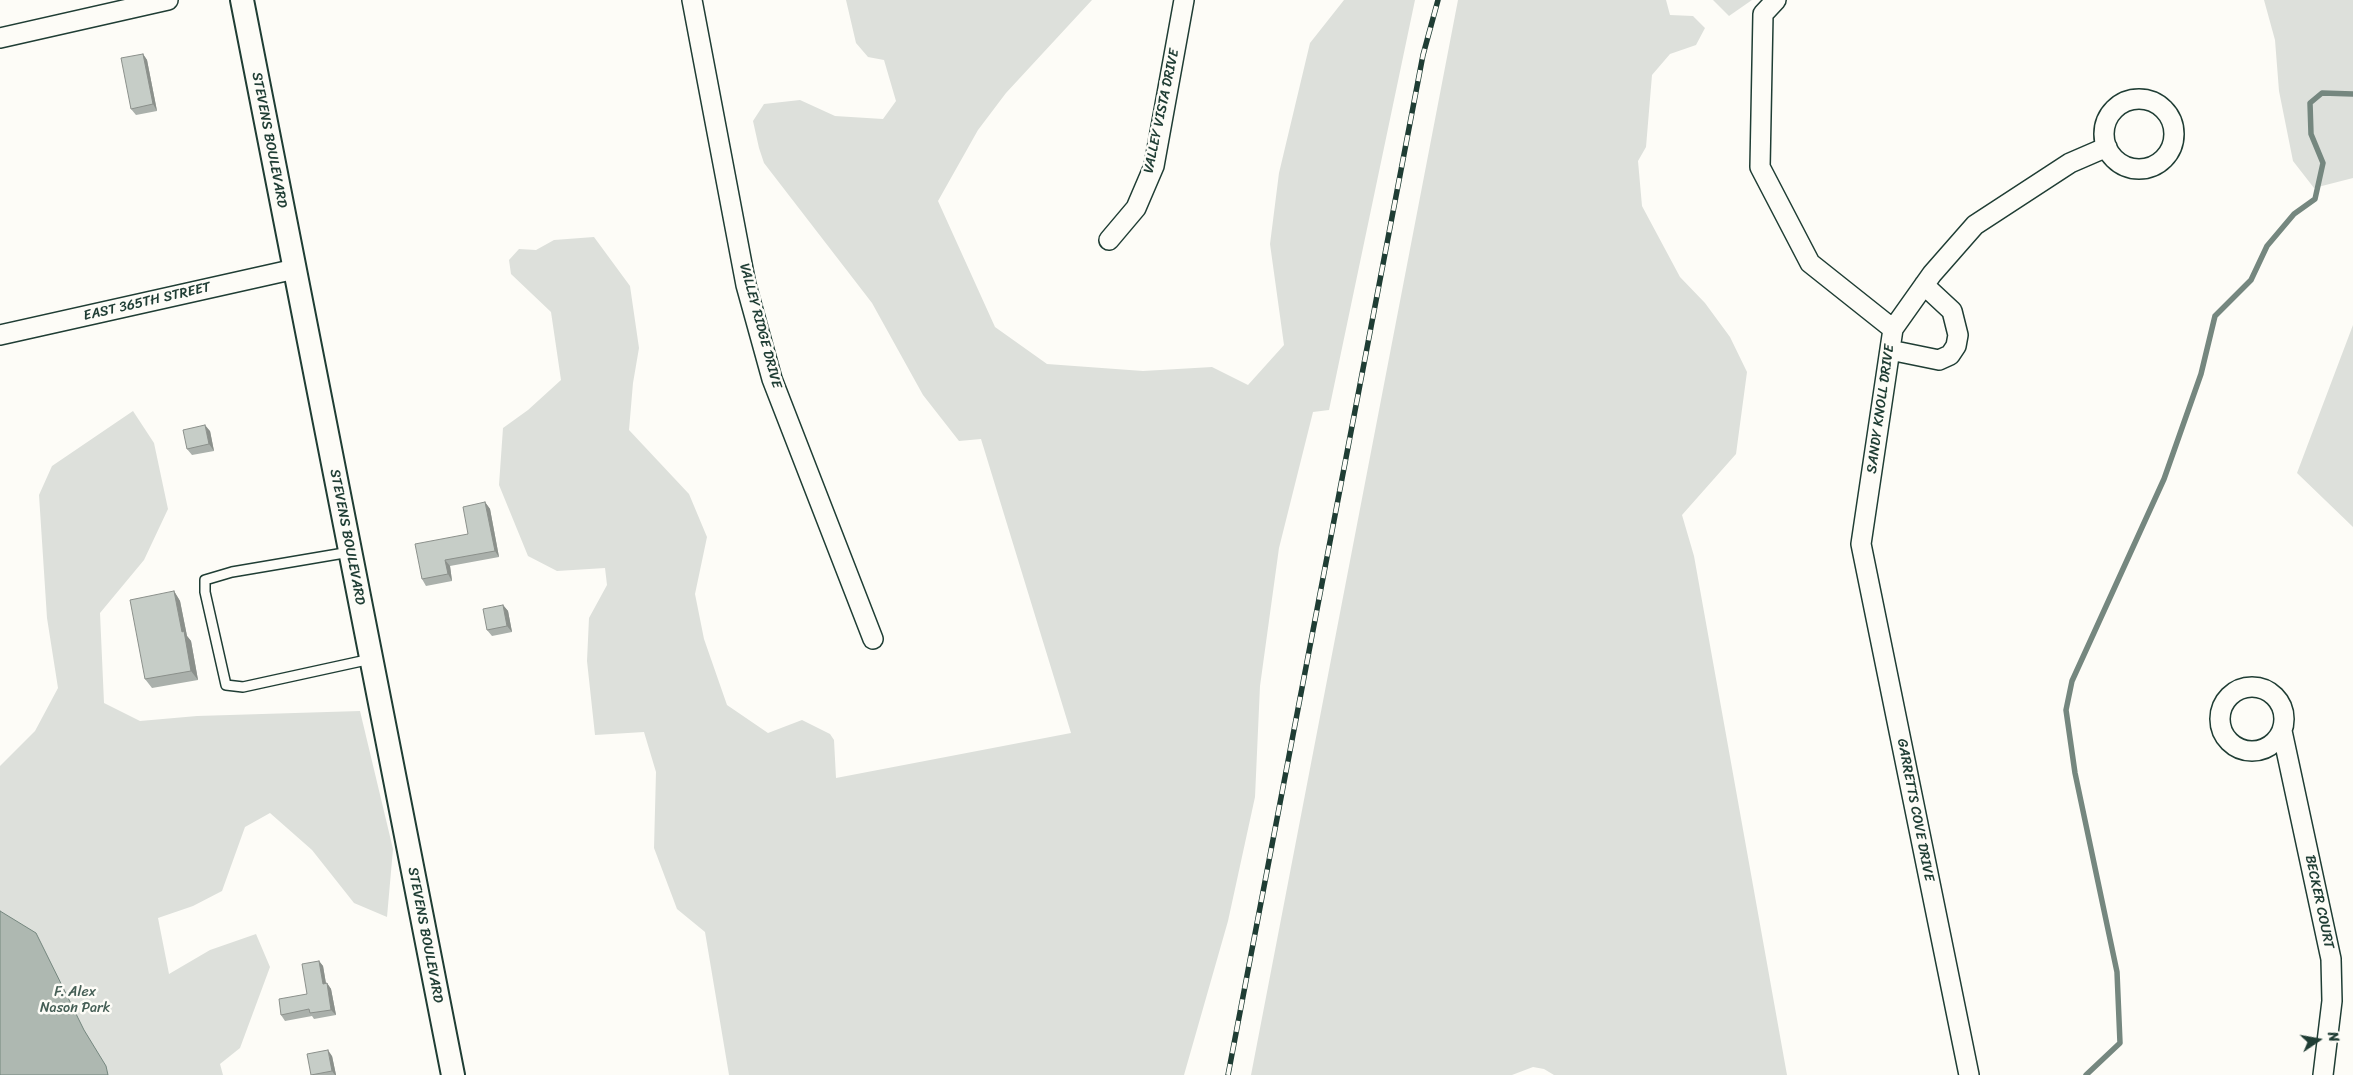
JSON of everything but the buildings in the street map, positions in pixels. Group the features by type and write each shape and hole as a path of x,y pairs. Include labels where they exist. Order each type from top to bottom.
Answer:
{"street":[{"path":"0,38 168,0"},
{"name":"STEVENS BOULEVARD","path":"242,0 453,1075"},
{"name":"VALLEY RIDGE DRIVE","path":"692,0 746,285 772,378 873,639"},
{"name":"VALLEY VISTA DRIVE","path":"1109,240 1136,208 1154,166 1184,0"},
{"name":"SANDY KNOLL DRIVE","path":"1776,0 1763,14 1760,167 1810,263 1892,329 1861,544"},
{"path":"1892,329 1924,285 1975,225 2070,163 2107,147"},
{"name":"EAST 365TH STREET","path":"0,335 295,269"},
{"path":"1890,350 1939,360 1950,355 1956,346 1958,335 1952,311 1924,285"},
{"name":"GARRETTS COVE DRIVE","path":"1861,544 1969,1075"},
{"name":"BECKER COURT","path":"2282,730 2331,959 2332,1001 2323,1075"}],"lane":[{"path":"350,552 232,572 205,580 205,592 226,685 243,687 371,659"}],"green space":[{"path":"846,0 1092,0 1006,93 978,130 938,201 995,327 1047,364 1143,371 1212,367 1248,385 1284,345 1270,244 1279,173 1310,43 1344,0 1415,0 1329,410 1313,412 1279,548 1260,686 1255,797 1228,921 1184,1075 729,1075 705,932 677,909 654,848 656,772 644,732 595,735 587,661 589,618 607,585 605,568 557,571 528,556 499,485 503,428 528,410 561,380 551,312 511,274 509,260 519,249 536,250 554,240 594,237 630,286 639,348 633,383 629,430 689,494 707,537 695,594 704,639 727,705 768,733 802,720 830,734 834,740 836,778 1071,733 981,439 959,441 923,395 872,303 764,163 759,148 753,121 764,104 800,100 835,116 883,119 896,101 884,60 868,57 856,43"},
{"path":"1458,0 1666,0 1670,15 1693,16 1705,28 1696,45 1670,54 1652,75 1646,147 1638,161 1642,206 1680,277 1705,303 1730,337 1747,372 1736,454 1682,515 1694,556 1787,1075 1554,1075 1544,1069 1533,1067 1512,1075 1251,1075"},
{"path":"1713,0 1752,0 1729,16"},
{"path":"2264,0 2353,0 2353,178 2314,188 2293,161 2279,91 2275,40"},
{"path":"2353,325 2353,527 2297,473"},
{"name":"F. Alex Nason Park","path":"133,411 154,443 168,509 144,560 100,613 104,703 140,721 197,716 360,711 393,849 387,917 354,903 312,850 270,813 245,827 222,891 193,906 158,918 169,974 210,950 256,934 270,967 240,1048 220,1064 223,1075 0,1075 0,766 35,731 58,688 47,618 39,495 52,466"}],"shaded area":[{"path":"0,911 36,933 84,1030 106,1066 108,1075 0,1075"}],"waterway":[{"path":"2086,1075 2120,1043 2117,972 2075,773 2066,710 2072,681 2164,479 2201,374 2215,316 2251,280 2267,246 2294,214 2315,199 2323,163 2311,134 2310,103 2322,93 2353,94"}],"railway":[{"path":"1228,1075 1423,55 1438,0"}]}
